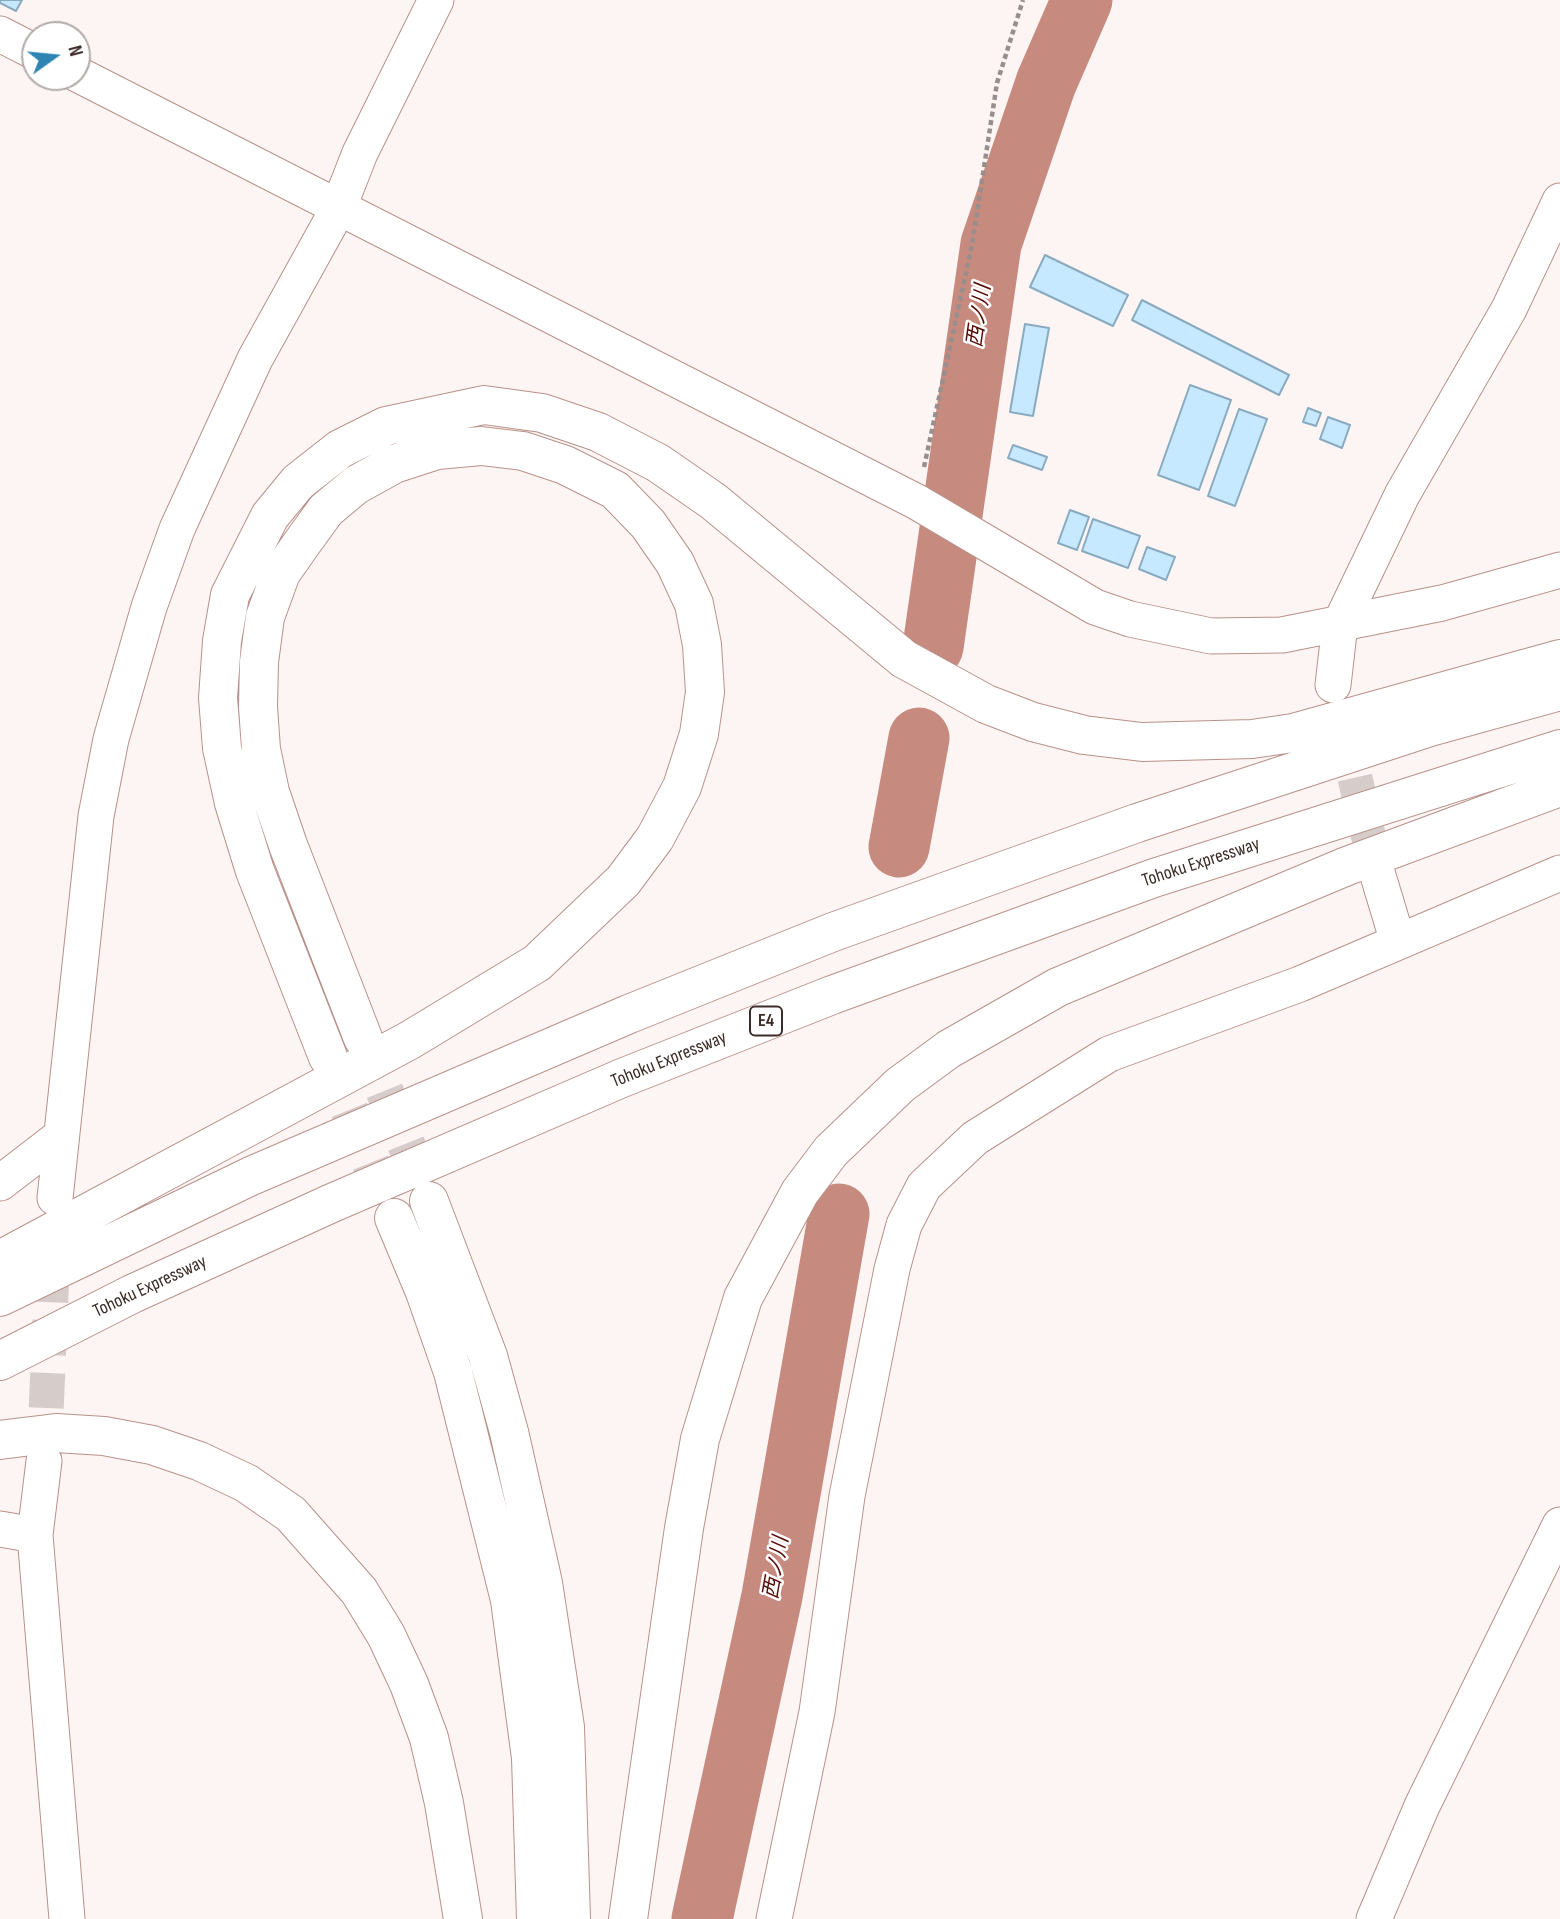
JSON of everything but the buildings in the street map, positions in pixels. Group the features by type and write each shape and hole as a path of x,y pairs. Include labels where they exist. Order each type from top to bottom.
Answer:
{"highway":[{"path":"328,1057 255,871 234,803 222,748 218,698 222,641 230,595 270,516 298,482 340,449 386,426 484,405 542,413 598,432 658,463 713,501 904,659 986,704 1033,722 1084,735 1142,742 1252,739 1293,733 1560,659"},
{"path":"0,1260 410,1040 537,963 623,881 655,838 682,787 699,734 705,692 702,645 694,604 676,563 648,524 615,490 565,465 523,451 481,446 437,450 394,464 356,485 326,510 281,573 265,617 259,662 258,707 261,749 271,792 288,845 363,1038"},
{"path":"0,1297 251,1176 629,1014 833,932 1137,822 1430,727 1560,691"},
{"name":"Tohoku Expressway","path":"0,1361 132,1294 332,1203 622,1078 832,995 1154,878 1560,749"},
{"path":"628,1919 681,1542 700,1439 743,1298 800,1192 831,1151 900,1086 949,1049 1058,987 1285,890 1560,787"},
{"path":"429,1201 488,1356 521,1479 543,1583 565,1727 570,1919"},
{"path":"394,1219 425,1292 453,1372 510,1600 531,1758 536,1919"},
{"path":"0,1440 55,1433 104,1436 152,1445 199,1461 246,1483 290,1514 359,1591 386,1635 409,1684 429,1738 444,1803 463,1919"}],"street":[{"path":"55,1198 96,816 111,739 149,607 177,528 255,359 338,209 360,153 436,0"},
{"path":"0,34 21,45"},
{"path":"91,81 917,502 1095,607 1173,630 1211,636 1282,635 1442,603 1560,570"},
{"path":"1333,685 1339,624 1402,495 1509,309 1560,201"},
{"path":"1376,869 1398,942"},
{"path":"774,1919 817,1712 847,1496 892,1269 904,1225 924,1186 975,1138 1109,1054 1300,984 1560,873"},
{"path":"0,1183 60,1137"},
{"path":"44,1461 35,1535 67,1919"},
{"path":"1374,1919 1422,1806 1560,1525"},
{"path":"0,1529 35,1535"}],"path":[{"path":"917,502 972,245 997,83 1023,0"}],"waterway":[{"name":"西ノ川","path":"933,647 991,244 1046,83 1082,0"},
{"name":"西ノ川","path":"899,847 919,738"},
{"name":"西ノ川","path":"702,1919 772,1596 839,1214"}],"tunnel":[{"path":"1343,726 1376,869"},
{"path":"363,1038 428,1198"},
{"path":"328,1057 391,1213"},
{"path":"44,1461 53,1247"}]}
